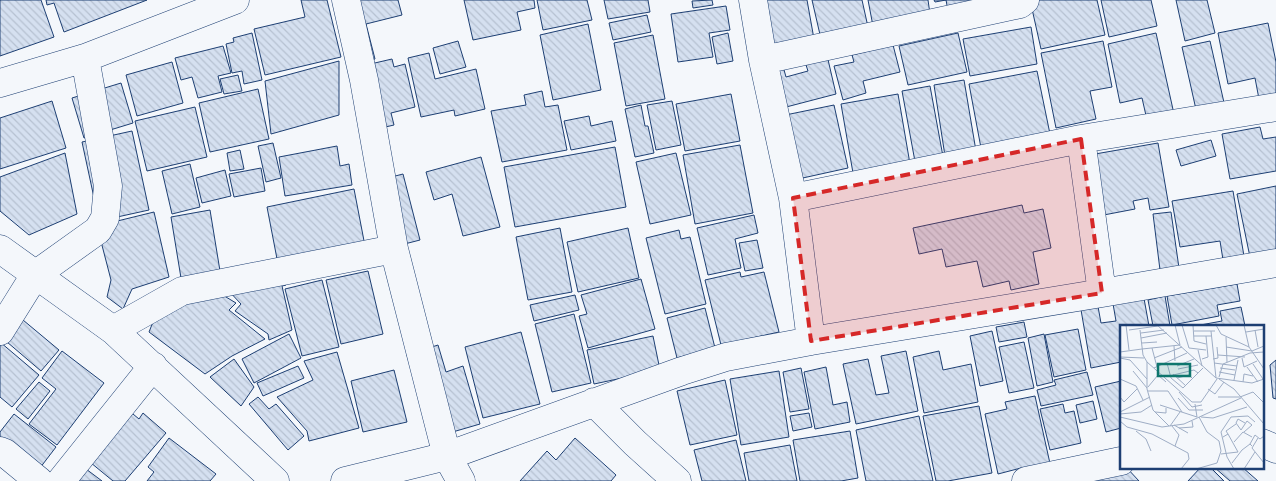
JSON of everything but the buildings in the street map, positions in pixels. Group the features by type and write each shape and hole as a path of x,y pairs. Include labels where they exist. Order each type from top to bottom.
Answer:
{"street":[{"path":"0,83 85,58 235,0"},
{"path":"346,0 364,80 394,249 447,456 461,481"},
{"path":"753,0 763,60 792,198 811,341"},
{"path":"763,60 1020,4 1025,0"},
{"path":"0,331 36,275 98,230 105,218 108,186 85,58"},
{"path":"792,198 1081,139 1276,107"},
{"path":"1081,139 1102,293"},
{"path":"0,249 114,330 275,481"},
{"path":"114,330 182,291 394,249"},
{"path":"345,481 447,456 682,371 726,358 811,341 1276,263"},
{"path":"61,481 153,366"},
{"path":"594,402 676,481"},
{"path":"1264,444 1276,449"},
{"path":"0,451 39,481"},
{"path":"1026,481 1058,478 1120,461"}],"highlighted area":[{"path":"1081,139 1102,293 811,341 793,198"}]}
